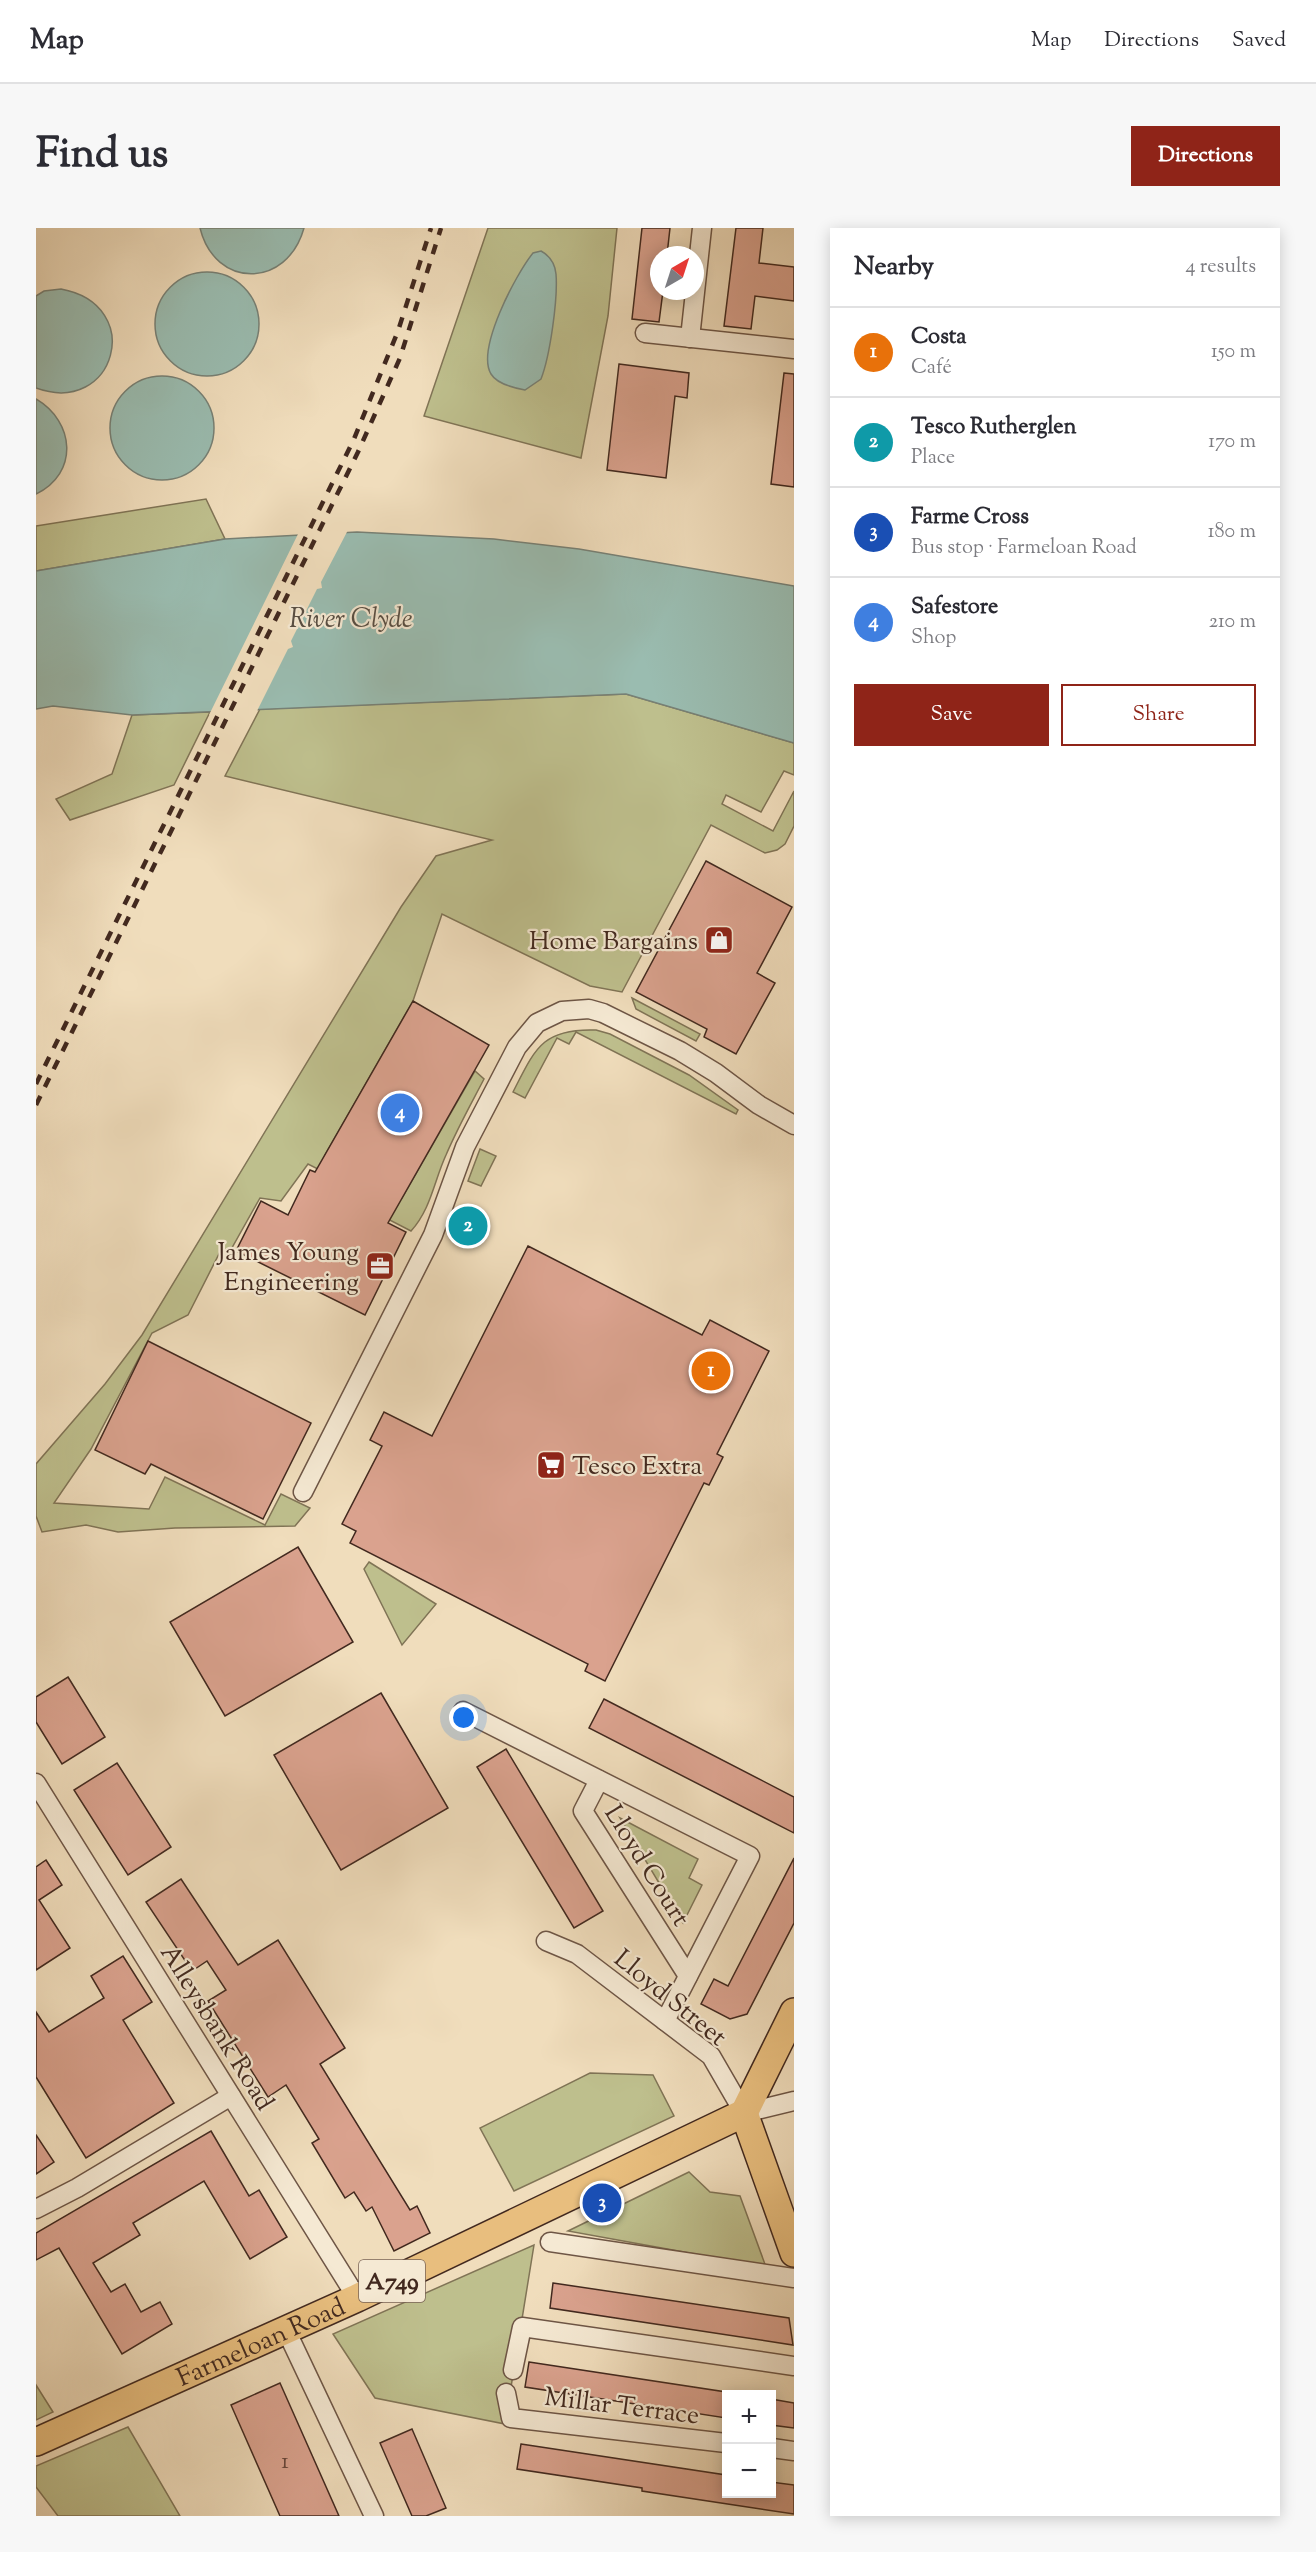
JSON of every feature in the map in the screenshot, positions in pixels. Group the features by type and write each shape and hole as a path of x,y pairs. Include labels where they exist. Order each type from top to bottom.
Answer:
{"main road":[{"path":"793,2026 744,2113 794,2253"},
{"name":"Farmeloan Road","path":"36,2442 357,2298 744,2113"}],"street":[{"path":"690,338 702,228"},
{"path":"645,333 794,349"},
{"path":"303,1492 433,1236 465,1147 518,1047 537,1023 549,1016 576,1009 603,1013 716,1073 759,1105 794,1125"},
{"name":"Lloyd Court","path":"463,1711 750,1856 665,2021"},
{"name":"Lloyd Court","path":"599,1780 583,1811 688,1977"},
{"name":"Alleysbank Road","path":"36,1783 357,2298"},
{"name":"Lloyd Street","path":"546,1941 577,1954 711,2056 744,2113"},
{"path":"36,2209 77,2188 231,2096"},
{"path":"744,2113 794,2102"},
{"path":"550,2242 794,2278"},
{"path":"513,2370 522,2327 794,2366"},
{"path":"285,2330 374,2516"},
{"name":"Millar Terrace","path":"506,2393 512,2418 722,2443"},
{"path":"776,2449 794,2451"}],"green space":[{"path":"488,228 617,228 608,316 581,458 424,416"},
{"path":"206,499 225,539 36,571 36,526"},
{"path":"626,694 794,743 794,775 784,771 761,812 726,795 722,804 773,831 794,791 794,826 785,844 777,850 765,853 711,825 622,992 590,986 442,914 413,1001 325,1155 402,1198 475,1071 484,1079 450,1145 428,1204 418,1222 411,1231 376,1213 381,1201 308,1164 281,1201 260,1198 229,1253 221,1250 188,1315 152,1333 91,1449 54,1503 149,1509 165,1477 265,1525 281,1494 310,1508 295,1526 175,1528 118,1532 86,1525 42,1532 36,1516 36,1464 105,1384 142,1335 401,907 436,856 492,840 225,776 260,709"},
{"path":"210,712 174,785 70,820 56,799 112,774 132,715"},
{"path":"632,998 700,1034 696,1041 636,1009"},
{"path":"596,1030 610,1034 689,1075 738,1110 736,1114 576,1032 569,1044 557,1038 525,1098 513,1092 542,1044 563,1033"},
{"path":"480,1149 496,1156 481,1186 468,1181"},
{"path":"369,1562 436,1604 402,1645 364,1569"},
{"path":"620,1818 698,1859 689,1878 702,1885 683,1923"},
{"path":"590,2073 653,2075 674,2116 514,2191 480,2128"},
{"path":"689,2172 710,2192 740,2196 766,2267 568,2231"},
{"path":"534,2245 505,2424 375,2398 333,2334"},
{"path":"36,2385 53,2412 36,2420"},
{"path":"128,2427 180,2516 58,2516 36,2487 36,2466"}],"water":[{"path":"200,228 304,228 295,248 283,262 268,271 251,274 235,271 220,262 208,248"},
{"path":"541,251 549,258 555,270 555,312 541,379 525,390 506,385 491,374 488,362 489,348 500,312 517,277 533,253"},
{"path":"207,272 227,276 244,287 255,304 259,324 255,344 244,361 227,372 207,376 187,372 170,361 159,344 155,324 159,304 170,287 187,276"},
{"path":"61,289 88,299 104,315 112,335 110,355 101,374 85,387 63,393 36,388 36,296 44,291"},
{"path":"162,376 182,380 199,391 210,408 214,428 210,448 199,465 182,476 162,480 142,476 125,465 114,448 110,428 114,408 125,391 142,380"},
{"path":"36,399 49,409 58,421 67,447 60,474 50,485 36,494"},
{"name":"River Clyde","path":"357,532 494,539 579,549 794,586 794,743 626,694 132,715 53,706 36,709 36,571 225,539"}],"pier":[{"path":"348,530 321,582 322,588 317,589 291,641 293,647 288,649 257,711 209,715 299,532"}],"building":[{"path":"642,228 670,228 668,246 650,246 650,300 662,300 659,322 632,319"},
{"path":"736,228 763,228 759,263 794,267 794,301 755,296 751,329 724,326"},
{"path":"619,364 689,373 687,398 675,396 666,478 607,470"},
{"path":"784,373 794,374 794,487 771,484"},
{"name":"Home Bargains","path":"706,861 792,907 757,973 775,983 736,1054 704,1037 707,1029 636,992"},
{"path":"413,1001 489,1045 388,1223 406,1232 365,1315 236,1251 261,1201 288,1215 310,1170 315,1172"},
{"name":"Tesco Extra","path":"528,1246 702,1335 710,1320 769,1351 717,1454 723,1457 709,1485 704,1483 605,1681 585,1671 588,1664 350,1543 356,1531 342,1524 382,1446 370,1440 384,1412 432,1436"},
{"path":"148,1341 311,1423 263,1519 151,1464 145,1474 95,1450"},
{"path":"298,1547 353,1642 225,1716 170,1622"},
{"path":"68,1677 105,1737 62,1764 36,1722 36,1697"},
{"path":"381,1693 448,1808 341,1870 274,1755"},
{"path":"604,1699 794,1797 794,1833 589,1728"},
{"path":"506,1749 603,1911 574,1928 477,1767"},
{"path":"117,1763 171,1847 128,1875 74,1790"},
{"path":"794,1858 794,1923 747,2014 730,2019 701,2004 714,1979 728,1986"},
{"path":"46,1860 62,1885 39,1900 70,1948 36,1970 36,1867"},
{"path":"181,1879 238,1965 278,1940 345,2048 320,2064 410,2210 417,2206 430,2233 394,2251 372,2207 366,2211 354,2192 345,2198 312,2143 319,2139 286,2085 268,2097 208,2001 226,1990 207,1961 192,1971 146,1902"},
{"path":"123,1956 152,2002 123,2020 174,2103 86,2158 36,2077 36,2012 49,2032 104,1998 91,1976"},
{"path":"211,2131 249,2196 259,2190 287,2237 250,2259 204,2181 133,2223 140,2235 93,2263 111,2292 125,2284 141,2312 160,2302 172,2324 122,2354 59,2248 36,2260 36,2233"},
{"path":"36,2135 54,2162 36,2174"},
{"path":"553,2283 789,2318 793,2345 550,2308"},
{"path":"529,2362 722,2391 722,2417 525,2387"},
{"path":"280,2383 339,2516 280,2516 231,2405"},
{"path":"776,2400 794,2403 794,2428 776,2426"},
{"path":"412,2429 446,2508 426,2516 412,2516 380,2443"},
{"path":"521,2444 722,2474 722,2498 776,2498 776,2483 794,2485 794,2514 642,2491 642,2488 517,2469"}],"railway":[{"path":"36,1084 354,439 398,331 431,228"},
{"path":"36,1105 358,452 400,358 441,228"}],"place":[{"name":"Home Bargains","path":"719,940"},
{"name":"Safestore","path":"400,1113"},
{"name":"Tesco Rutherglen","path":"468,1226"},
{"name":"James Young Engineering","path":"380,1266"},
{"name":"Costa","path":"711,1371"},
{"name":"Tesco Extra","path":"551,1465"},
{"name":"Farme Cross","path":"602,2203"}]}
